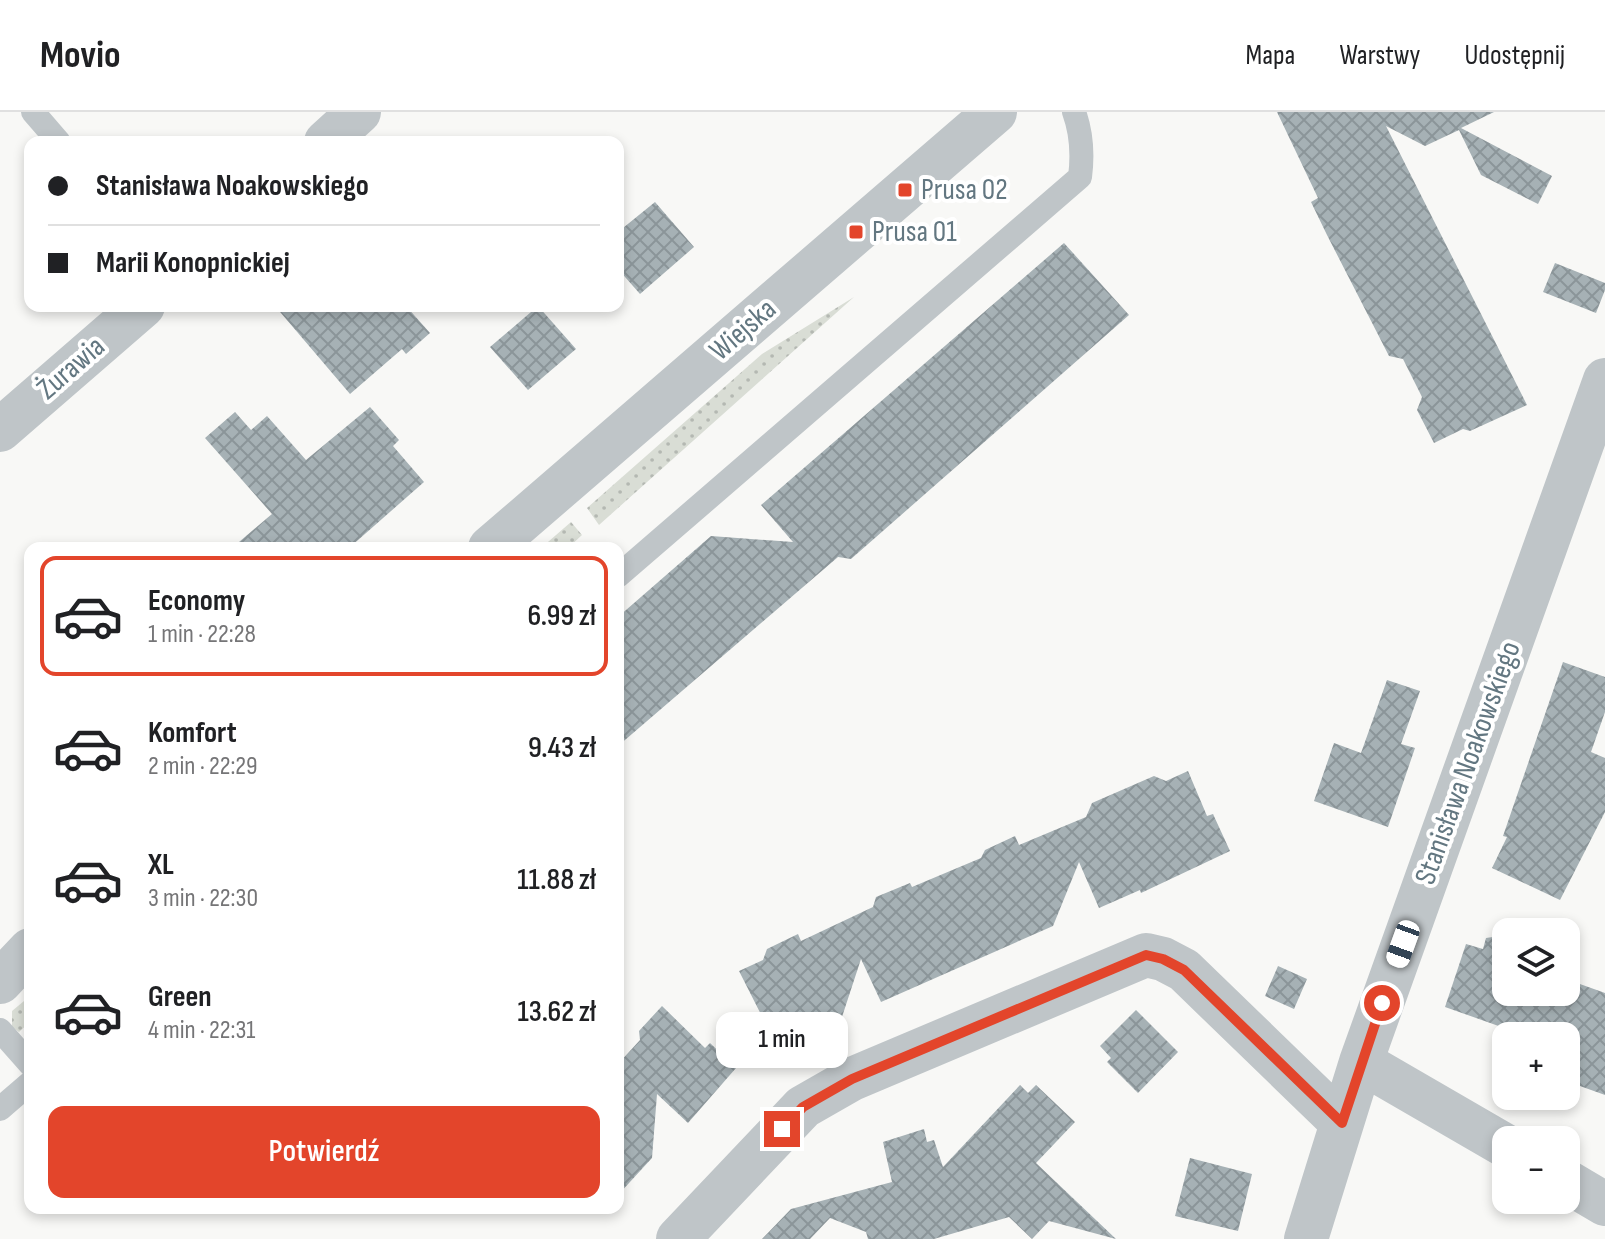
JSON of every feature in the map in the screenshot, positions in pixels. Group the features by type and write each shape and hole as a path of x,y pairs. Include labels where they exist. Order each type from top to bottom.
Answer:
{"street":[{"path":"333,136 359,112"},
{"name":"Wiejska","path":"497,542 995,112"},
{"name":"Żurawia","path":"0,430 136,312"},
{"name":"Stanisława Noakowskiego","path":"1306,1239 1361,1062 1605,380"},
{"path":"678,1239 803,1107 852,1079 1146,955 1163,959 1184,970 1342,1123"},
{"path":"0,982 24,956"},
{"path":"1361,1062 1492,1138"},
{"path":"1580,1189 1605,1204"}],"lane":[{"path":"33,112 54,136"},
{"path":"624,571 1080,177 1083,155 1074,112"},
{"path":"0,1030 24,1057"},
{"path":"0,1109 24,1088"}],"shaded area":[{"path":"854,297 599,525 587,508 762,354"},
{"path":"571,522 582,535 574,542 548,542"},
{"path":"24,1001 24,1027 19,1032 12,1027 12,1011"}],"building":[{"path":"1277,112 1494,112 1461,128 1552,176 1538,204 1481,175 1459,130 1425,146 1386,126 1527,405 1470,431 1463,429 1434,443 1417,410 1422,397 1403,359 1389,356 1327,235 1311,202 1318,198"},
{"path":"655,202 694,247 640,294 624,276 624,227"},
{"path":"1064,243 1129,315 851,559 838,557 624,741 624,612 711,536 793,542 761,505"},
{"path":"1555,263 1605,283 1596,313 1543,292"},
{"path":"280,312 411,312 430,333 406,354 402,349 350,394"},
{"path":"531,312 543,312 576,349 528,390 490,347"},
{"path":"370,407 399,440 393,446 424,482 356,542 239,542 272,514 205,438 235,412 251,430 267,416 306,460"},
{"path":"1563,662 1605,677 1605,712 1591,752 1605,758 1605,812 1560,900 1492,868 1507,837 1503,836"},
{"path":"1387,680 1420,691 1401,744 1415,748 1388,827 1314,801 1334,743 1361,753"},
{"path":"1188,771 1207,816 1213,814 1230,851 1141,893 1140,890 1099,908 1079,862 1053,926 881,1002 861,959 840,1023 781,1054 739,971 763,960 767,949 798,934 801,941 873,907 876,897 910,883 912,887 981,858 985,850 1015,836 1019,845 1086,817 1092,803 1154,776 1166,781"},
{"path":"1492,937 1492,1006 1580,1006 1580,984 1605,993 1605,1095 1580,1086 1580,1022 1492,1024 1445,1007 1466,944 1483,949 1486,938"},
{"path":"1278,966 1307,979 1294,1009 1265,996"},
{"path":"662,1006 705,1048 710,1043 736,1068 688,1123 657,1094 652,1158 624,1188 624,1057 640,1040 639,1031"},
{"path":"1136,1010 1178,1052 1138,1093 1107,1062 1111,1058 1100,1046"},
{"path":"1020,1085 1028,1093 1036,1085 1075,1122 1036,1163 1116,1239 1049,1221 1032,1239 1009,1217 934,1239 868,1239 866,1232 830,1218 810,1239 762,1239 791,1209 892,1182 883,1142 924,1129 927,1142 934,1140 943,1167"},
{"path":"1190,1158 1252,1174 1238,1231 1175,1216"}],"place":[{"name":"Prusa 02","path":"905,190"},
{"name":"Prusa 01","path":"856,232"}],"route":[{"path":"782,1129 803,1107 852,1079 1146,955 1163,959 1184,970 1342,1123 1382,1003"}]}
